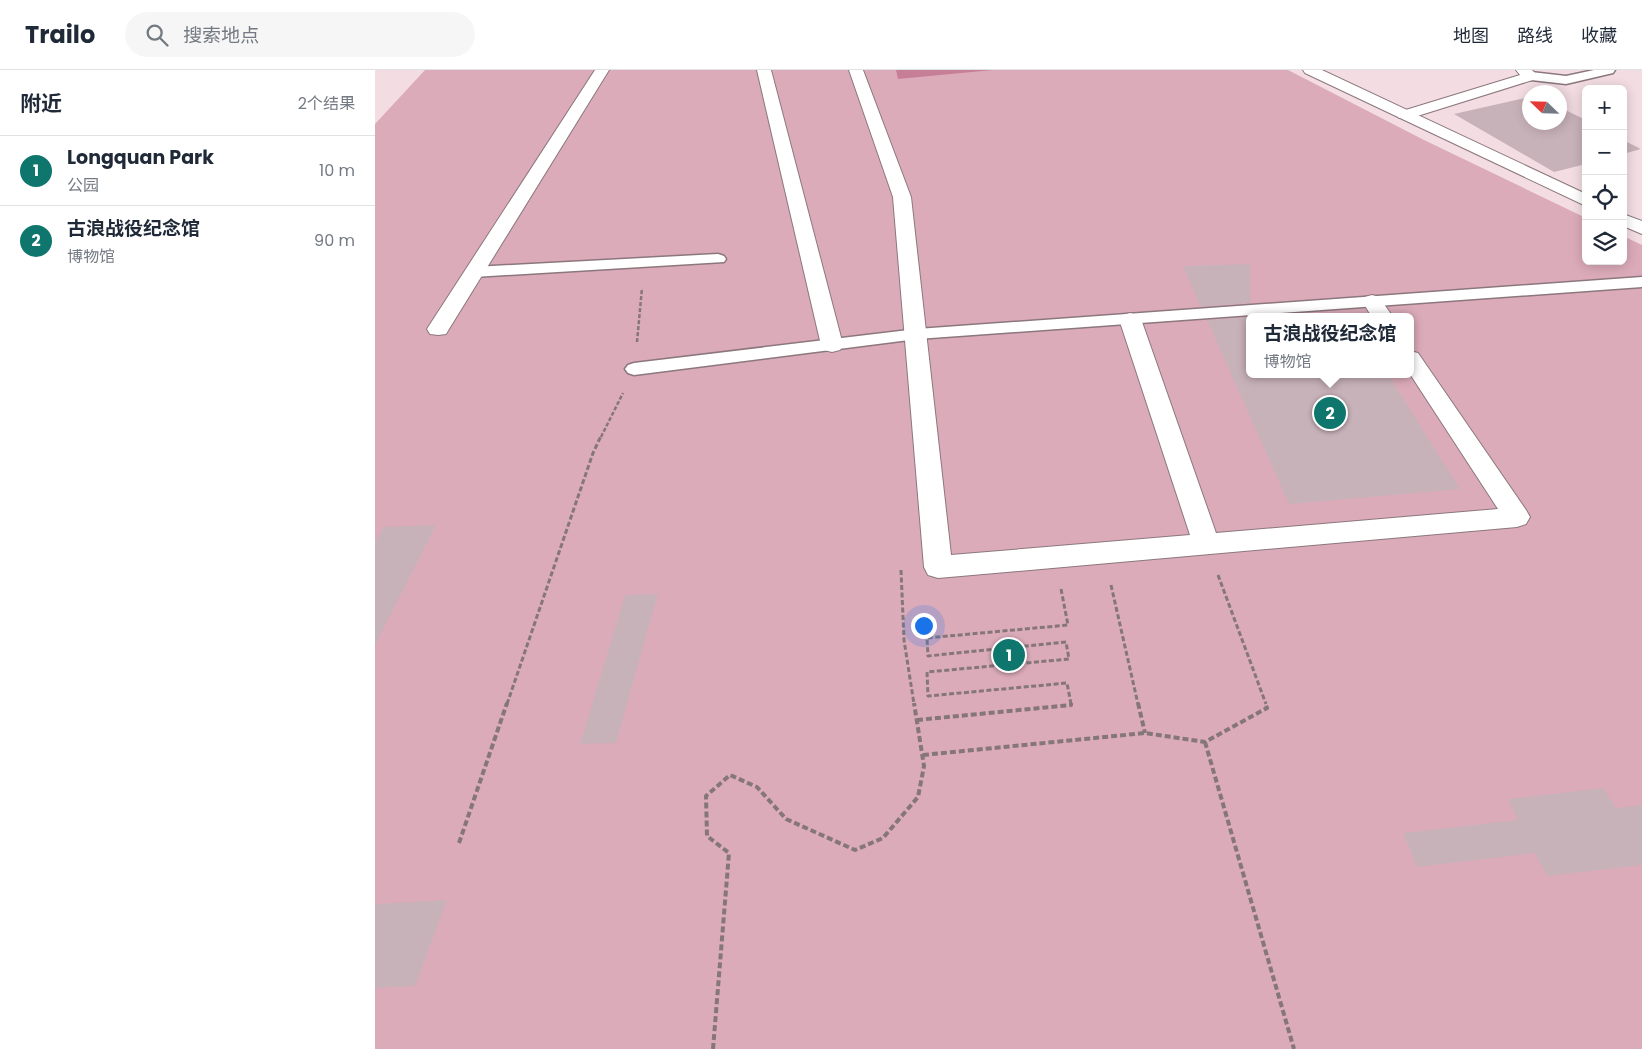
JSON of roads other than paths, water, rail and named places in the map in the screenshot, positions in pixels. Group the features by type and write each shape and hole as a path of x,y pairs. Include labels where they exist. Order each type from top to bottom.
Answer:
{"street":[{"path":"438,328 602,70"},
{"path":"764,70 832,345"},
{"path":"856,70 903,197 938,567 1517,518 1414,364"},
{"path":"1309,70 1582,199"},
{"path":"1405,115 1527,73"},
{"path":"1625,220 1642,228"},
{"path":"1130,319 1207,544"}],"lane":[{"path":"1527,73 1566,80 1609,70"},
{"path":"474,272 718,259"},
{"path":"1278,313 1377,309 1642,282"},
{"path":"634,369 917,334 1130,319 1246,314"}],"place":[{"name":"古浪战役纪念馆","path":"1330,413"},
{"name":"Longquan Park","path":"1009,655"}]}
